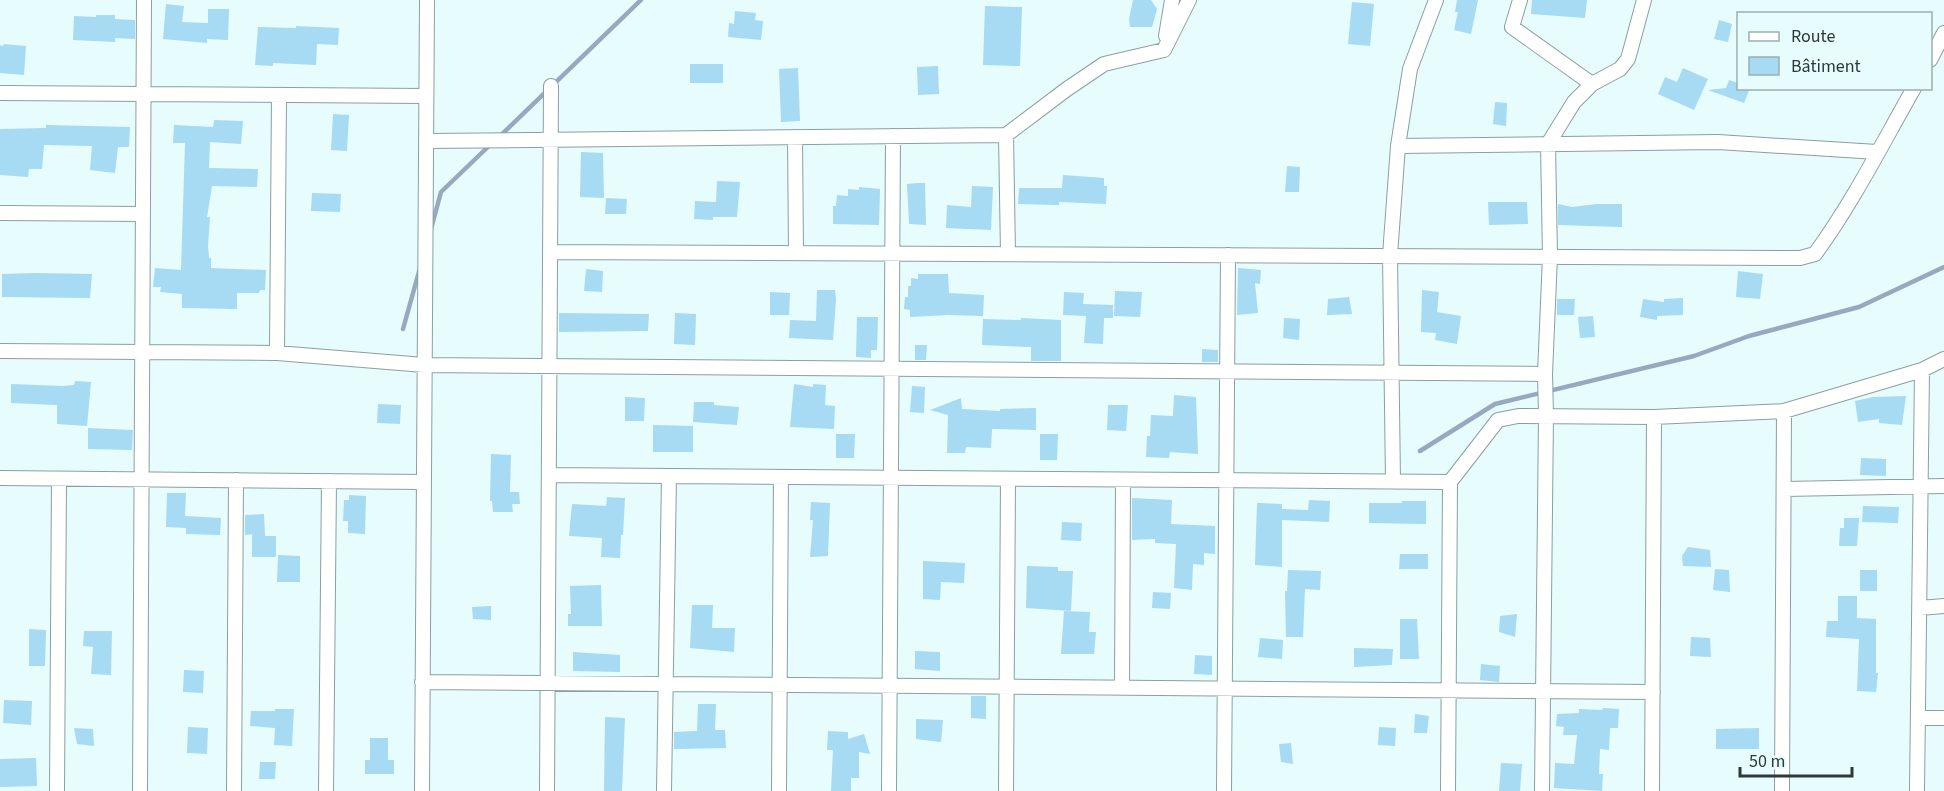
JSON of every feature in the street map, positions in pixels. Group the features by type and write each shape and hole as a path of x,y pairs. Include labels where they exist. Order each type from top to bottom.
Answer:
{"street":[{"path":"140,791 144,0"},
{"path":"422,791 427,0"},
{"path":"1164,50 1172,0"},
{"path":"1164,50 1189,0"},
{"path":"1393,482 1390,255 1398,146 1410,69 1436,0"},
{"path":"1520,0 1512,27 1592,84"},
{"path":"1542,791 1545,374 1550,256 1548,144 1574,102 1592,84 1620,69 1628,59 1644,0"},
{"path":"1932,56 1944,33"},
{"path":"426,141 1006,135 1067,88 1104,64 1164,50"},
{"path":"547,791 551,86"},
{"path":"550,252 1800,258 1815,254 1856,191 1913,90"},
{"path":"0,93 426,96"},
{"path":"277,353 279,95"},
{"path":"1006,135 1008,254"},
{"path":"889,791 893,136"},
{"path":"795,137 796,253"},
{"path":"1398,146 1718,142 1877,152"},
{"path":"0,213 143,214"},
{"path":"1224,791 1228,255"},
{"path":"0,351 277,353 424,365 1545,374"},
{"path":"1448,791 1450,482 1498,420 1518,416 1546,415 1654,417 1784,411 1922,370 1944,359"},
{"path":"1922,370 1944,369"},
{"path":"1917,791 1922,370"},
{"path":"1782,791 1784,411"},
{"path":"1652,791 1654,417"},
{"path":"549,475 1450,482"},
{"path":"664,791 669,476"},
{"path":"779,791 781,477"},
{"path":"0,478 424,482"},
{"path":"57,791 59,479"},
{"path":"1006,791 1008,479"},
{"path":"234,791 236,480"},
{"path":"1122,688 1123,480"},
{"path":"326,791 328,481"},
{"path":"1784,489 1944,486"},
{"path":"1920,608 1944,606"},
{"path":"422,682 1653,692"},
{"path":"1918,718 1944,718"}],"building":[{"path":"1133,0 1151,0 1157,9 1152,27 1130,27 1129,19"},
{"path":"1457,0 1478,0 1471,34 1454,30 1458,12 1455,12"},
{"path":"1532,0 1587,0 1585,18 1531,14"},
{"path":"1352,2 1374,4 1370,46 1348,44"},
{"path":"166,4 184,6 182,22 208,23 208,9 229,9 228,40 207,39 207,43 163,39"},
{"path":"985,6 1022,7 1020,66 983,65"},
{"path":"735,11 756,13 755,20 763,21 761,40 728,37 729,23 734,24"},
{"path":"96,15 115,15 115,19 135,20 135,39 115,38 115,42 73,40 74,16 96,17"},
{"path":"1719,20 1732,24 1728,42 1714,39"},
{"path":"296,26 339,28 338,45 317,44 316,65 273,63 273,66 255,65 258,27 296,28"},
{"path":"0,45 26,46 24,75 0,73"},
{"path":"690,64 723,64 723,83 690,83"},
{"path":"938,66 939,94 918,95 917,67"},
{"path":"798,68 800,121 781,122 779,69"},
{"path":"1683,68 1708,79 1694,110 1658,94 1665,77 1677,82"},
{"path":"1729,80 1737,83 1737,90 1749,90 1744,103 1708,90 1726,88"},
{"path":"1495,102 1507,103 1506,126 1493,124"},
{"path":"333,114 349,115 347,151 331,150"},
{"path":"214,120 243,121 241,144 210,142 209,168 258,169 257,187 212,186 207,217 210,217 208,246 211,268 266,270 265,290 260,290 259,293 237,293 237,309 182,308 182,294 160,292 161,287 153,287 155,268 181,270 185,143 173,143 174,125 213,127"},
{"path":"46,125 130,127 129,147 118,147 115,173 90,170 92,146 44,145 42,169 29,169 28,177 0,175 0,129 46,128"},
{"path":"581,152 603,153 604,198 580,197"},
{"path":"1287,166 1300,167 1299,192 1285,192"},
{"path":"1063,175 1104,178 1104,186 1107,186 1106,204 1059,202 1059,205 1018,204 1019,188 1062,188"},
{"path":"717,181 740,182 737,217 713,217 713,220 694,219 695,201 716,202"},
{"path":"925,183 926,225 909,224 907,184"},
{"path":"972,186 993,187 991,230 946,228 947,205 971,207"},
{"path":"859,187 880,189 879,225 833,224 833,206 836,206 837,195 848,196 848,189 859,190"},
{"path":"312,193 341,194 340,212 311,211"},
{"path":"606,198 627,199 626,214 605,214"},
{"path":"1488,202 1527,202 1528,224 1489,225"},
{"path":"1558,204 1572,207 1622,204 1622,227 1558,225"},
{"path":"1238,268 1261,270 1260,284 1255,283 1258,313 1237,315"},
{"path":"586,269 603,271 602,292 584,291"},
{"path":"1738,271 1763,274 1760,299 1736,297"},
{"path":"2,274 92,274 90,298 2,297"},
{"path":"918,274 948,274 949,293 984,295 983,316 910,317 910,310 904,309 905,297 908,297 911,278 918,279"},
{"path":"817,290 835,290 833,340 789,338 790,320 816,321"},
{"path":"1422,290 1439,292 1437,312 1461,316 1457,344 1435,340 1436,333 1421,332"},
{"path":"1115,291 1142,292 1140,317 1114,316"},
{"path":"770,292 790,293 789,315 770,315"},
{"path":"1064,292 1084,293 1083,304 1113,305 1113,318 1104,318 1103,344 1084,343 1086,316 1063,315"},
{"path":"1349,297 1352,314 1327,315 1328,299"},
{"path":"1683,298 1683,315 1657,316 1657,320 1640,317 1643,299 1664,302 1664,299"},
{"path":"1557,299 1575,299 1574,315 1557,315"},
{"path":"559,313 649,314 648,331 559,332"},
{"path":"675,313 696,314 695,345 674,344"},
{"path":"1593,316 1595,337 1580,338 1578,317"},
{"path":"857,317 878,317 877,350 871,350 871,358 856,357"},
{"path":"1021,318 1061,320 1061,361 1031,361 1031,347 982,345 983,319 1021,320"},
{"path":"1284,318 1300,319 1299,340 1283,338"},
{"path":"915,345 927,345 926,360 915,360"},
{"path":"1202,349 1218,350 1218,362 1202,362"},
{"path":"75,381 91,382 87,426 57,424 57,405 11,403 11,384 63,386 74,385"},
{"path":"794,384 813,387 813,384 826,385 825,405 835,406 834,429 790,427"},
{"path":"912,386 925,387 924,413 910,412"},
{"path":"1174,395 1196,397 1198,454 1170,452 1169,458 1146,457 1151,415 1173,416"},
{"path":"1906,396 1902,425 1879,423 1879,419 1858,422 1855,401 1873,397"},
{"path":"625,397 645,398 644,421 625,421"},
{"path":"961,398 962,409 1000,411 1000,409 1036,408 1036,430 992,429 991,448 966,447 965,453 947,453 948,415 930,410"},
{"path":"694,402 714,402 714,405 739,407 737,425 693,422"},
{"path":"378,404 401,405 400,424 377,423"},
{"path":"1108,405 1128,405 1126,431 1107,430"},
{"path":"653,425 693,426 693,452 653,452"},
{"path":"88,428 133,430 132,450 88,449"},
{"path":"836,434 855,434 854,458 836,458"},
{"path":"1040,434 1058,434 1057,460 1040,460"},
{"path":"491,454 511,455 510,492 519,492 520,504 512,504 513,512 493,512 492,501 490,501"},
{"path":"1861,458 1886,459 1886,476 1860,475"},
{"path":"167,493 186,493 185,516 221,518 220,535 186,534 186,528 166,527"},
{"path":"349,495 366,496 365,534 348,533 348,521 343,521 344,500 349,500"},
{"path":"607,497 625,498 620,558 601,557 602,538 569,536 572,504 606,506"},
{"path":"1132,498 1172,500 1171,524 1215,526 1215,554 1204,553 1204,565 1193,564 1192,590 1174,588 1176,544 1155,543 1155,539 1132,540"},
{"path":"1309,500 1330,501 1329,522 1282,520 1282,567 1255,565 1257,503 1282,504 1282,509 1308,510"},
{"path":"1402,501 1426,501 1426,524 1369,523 1369,503 1402,503"},
{"path":"811,502 830,503 828,556 810,557 813,520 810,520"},
{"path":"1863,506 1899,507 1898,523 1862,522"},
{"path":"264,514 265,536 276,536 276,557 252,557 252,534 245,535 245,515"},
{"path":"1844,518 1859,518 1857,546 1839,546 1840,528 1844,528"},
{"path":"1062,522 1082,523 1081,541 1061,540"},
{"path":"1688,547 1710,550 1711,567 1683,566 1682,556"},
{"path":"1400,554 1428,554 1428,569 1399,569"},
{"path":"278,555 300,556 300,582 277,582"},
{"path":"923,561 965,563 964,583 941,582 940,600 923,599"},
{"path":"1027,566 1058,567 1058,571 1073,571 1071,611 1026,608"},
{"path":"1715,569 1729,570 1730,592 1713,590"},
{"path":"1288,570 1321,571 1320,590 1305,589 1303,637 1286,637 1285,591 1287,591"},
{"path":"1860,570 1877,570 1877,591 1860,591"},
{"path":"601,585 602,626 568,626 568,614 571,614 570,586"},
{"path":"1153,592 1171,593 1170,609 1152,608"},
{"path":"1838,596 1857,596 1857,618 1876,619 1876,673 1878,673 1876,692 1857,691 1859,639 1826,637 1827,621 1838,621"},
{"path":"692,605 713,605 712,628 735,628 734,652 690,648"},
{"path":"491,606 491,620 473,619 472,607"},
{"path":"1064,611 1090,612 1089,632 1096,632 1094,654 1061,654"},
{"path":"1517,614 1515,637 1499,632 1500,616"},
{"path":"1400,619 1417,619 1419,659 1400,659"},
{"path":"29,629 46,630 45,666 29,666"},
{"path":"84,631 112,631 111,675 91,674 93,647 83,646"},
{"path":"1691,637 1710,638 1711,657 1690,656"},
{"path":"1260,638 1283,640 1282,659 1258,657"},
{"path":"1354,648 1393,649 1392,665 1354,667"},
{"path":"915,651 940,652 940,671 915,669"},
{"path":"573,652 620,655 620,672 573,671"},
{"path":"1195,655 1212,656 1212,675 1194,674"},
{"path":"1481,664 1500,666 1499,682 1480,680"},
{"path":"184,670 204,671 203,693 183,692"},
{"path":"971,696 986,696 986,719 971,718"},
{"path":"4,700 32,701 31,725 3,723"},
{"path":"698,704 716,704 715,730 725,730 726,748 674,749 674,732 697,731"},
{"path":"1603,708 1619,709 1618,728 1610,728 1609,750 1600,749 1599,774 1603,774 1602,791 1554,788 1555,763 1574,764 1577,735 1563,735 1564,727 1556,726 1557,714 1579,713 1579,709 1602,710"},
{"path":"275,709 294,709 292,746 274,745 275,728 250,726 251,711 275,711"},
{"path":"1415,714 1429,716 1427,733 1414,733"},
{"path":"605,717 625,718 622,791 604,791"},
{"path":"916,719 943,720 941,742 916,739"},
{"path":"188,727 208,728 207,754 187,753"},
{"path":"1379,727 1396,728 1395,746 1378,745"},
{"path":"74,728 93,729 94,746 77,744"},
{"path":"1759,728 1759,749 1716,749 1716,729"},
{"path":"828,731 848,732 848,739 864,734 870,754 859,752 859,778 851,778 851,791 831,791 833,750 827,750"},
{"path":"370,738 388,738 388,760 394,760 394,774 365,774 365,760 370,760"},
{"path":"1291,743 1293,764 1281,762 1279,744"},
{"path":"36,758 37,786 0,787 0,759"},
{"path":"260,762 276,762 275,779 259,779"},
{"path":"1501,763 1522,764 1520,791 1499,791"}],"waterway":[{"path":"498,138 641,0"},
{"path":"431,229 441,192 492,143"},
{"path":"1420,451 1495,404 1694,356 1749,336 1859,307 1944,267"},
{"path":"403,329 420,268"}]}
